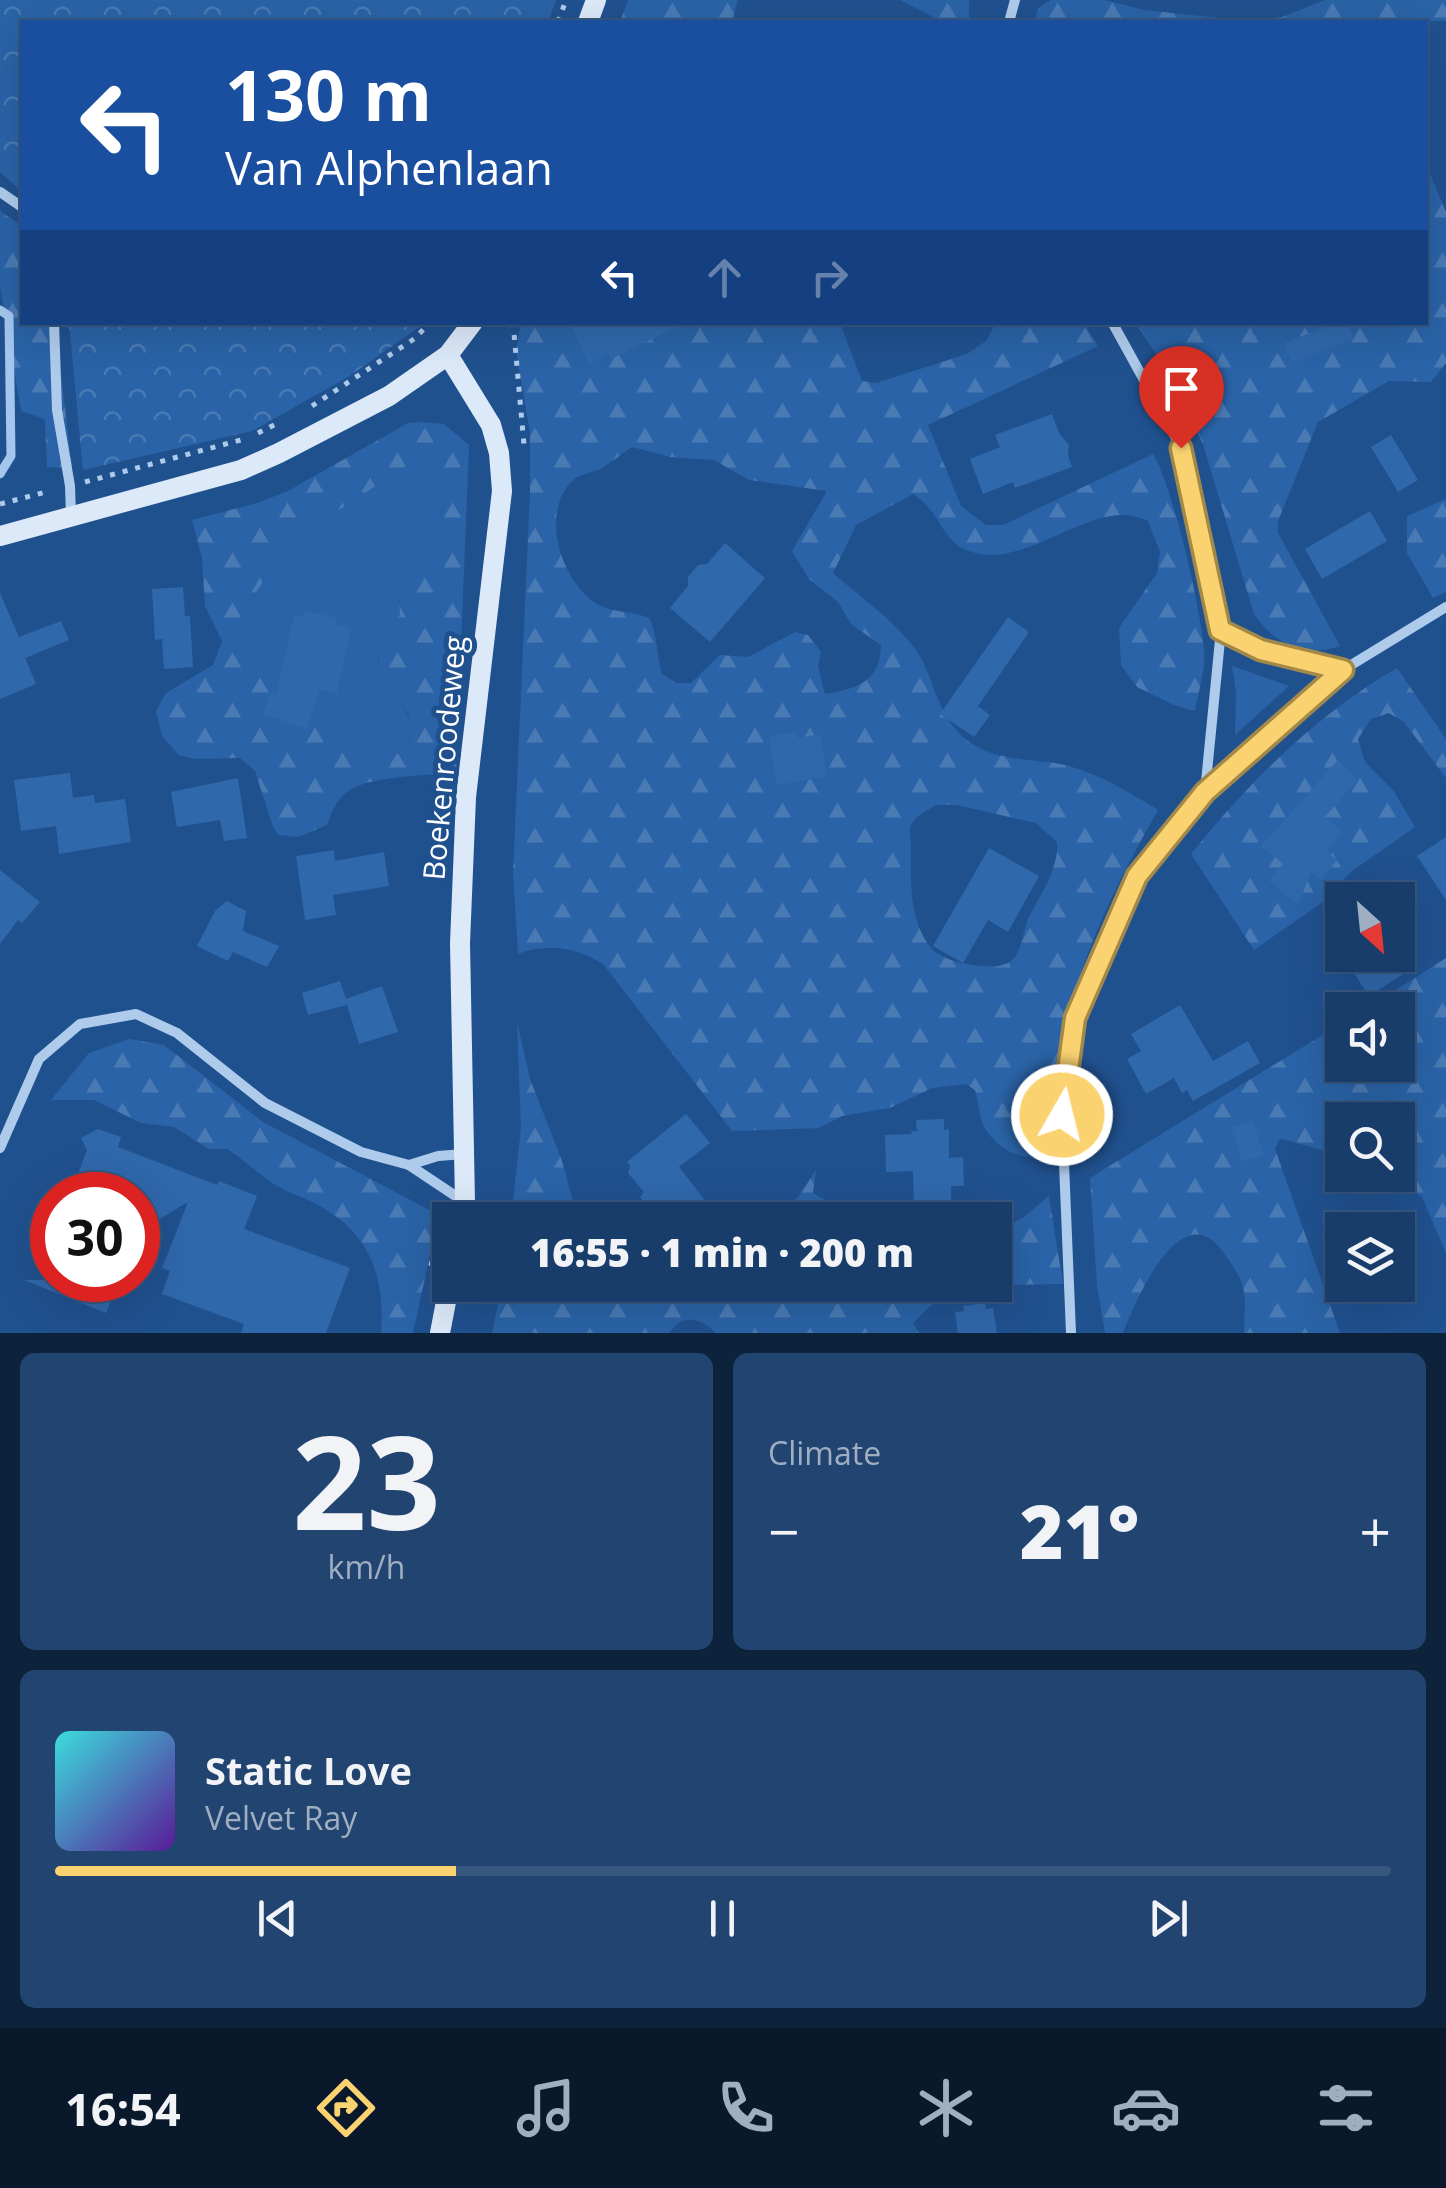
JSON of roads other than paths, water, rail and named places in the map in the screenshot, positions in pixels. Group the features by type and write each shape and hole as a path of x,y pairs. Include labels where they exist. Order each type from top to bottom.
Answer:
{"main road":[{"path":"0,536 241,470 390,396 448,355 471,325"},
{"name":"Boekenroodeweg","path":"448,355 490,425 499,453 502,491 466,797 460,943 463,1202"},
{"path":"440,1333 446,1302"}],"street":[{"path":"54,325 56,410 70,486 71,515"},
{"path":"1114,325 1181,448 1220,630 1205,792"},
{"path":"1071,1333 1062,1115 1075,1018 1137,876 1205,792 1343,670 1446,607"},
{"path":"1220,630 1261,650 1343,670"},
{"path":"0,1148 39,1059 80,1024 136,1014 177,1033 264,1102 361,1152 409,1165 455,1202"},
{"path":"409,1165 438,1156 464,1154"}],"waterway":[{"path":"0,310 9,316 11,456 0,474"}]}
